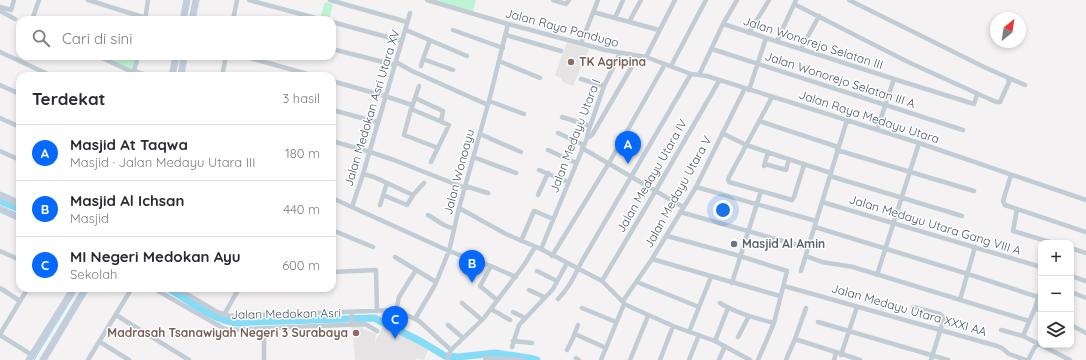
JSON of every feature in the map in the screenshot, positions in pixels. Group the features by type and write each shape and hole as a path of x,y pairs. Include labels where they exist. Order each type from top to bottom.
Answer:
{"street":[{"path":"0,7 11,10 14,0"},
{"path":"33,16 39,0"},
{"path":"88,0 136,16"},
{"path":"145,16 148,0"},
{"path":"184,16 187,0"},
{"path":"193,16 196,0"},
{"path":"234,16 237,0"},
{"path":"249,0 308,16"},
{"path":"330,0 407,22"},
{"name":"Jalan Raya Pandugo","path":"427,0 508,24 620,53 646,57"},
{"path":"553,0 568,2"},
{"path":"581,43 598,0"},
{"path":"615,18 623,0"},
{"path":"629,22 641,0"},
{"path":"646,57 674,0"},
{"path":"671,66 706,0"},
{"path":"699,75 723,24 737,0"},
{"path":"749,33 768,0"},
{"path":"849,0 1008,79 1025,85"},
{"path":"777,41 795,2 908,62 977,95 996,102 1000,102 1007,87 1008,79"},
{"path":"0,11 15,19"},
{"path":"593,12 659,30"},
{"name":"Jalan Medokan Asri Utara XV","path":"352,207 370,152 377,122 410,14"},
{"path":"802,49 819,16"},
{"path":"336,23 402,41"},
{"name":"Jalan Wonoayu","path":"415,319 436,282 449,251 508,24"},
{"name":"Jalan Wonorejo Selatan III","path":"723,24 894,79 877,130"},
{"path":"406,30 467,56"},
{"path":"453,30 503,48"},
{"path":"506,35 561,51"},
{"name":"Jalan Medayu Utara V","path":"601,360 624,303 667,236 696,187 722,132 747,89 758,64 766,38"},
{"path":"421,66 430,40"},
{"name":"Jalan Wonorejo Selatan III A","path":"712,49 963,130"},
{"path":"336,50 395,64 488,103 524,114"},
{"path":"0,52 16,59"},
{"name":"Jalan Medayu Utara I","path":"541,249 587,138 604,86 620,53"},
{"path":"587,138 592,135 638,56"},
{"name":"Jalan Raya Medayu Utara","path":"646,57 690,74 707,76 919,143 1086,200"},
{"path":"423,59 453,70"},
{"path":"17,60 43,72"},
{"path":"106,60 132,72"},
{"path":"134,72 137,60"},
{"path":"173,72 175,60"},
{"path":"182,72 183,60"},
{"path":"223,72 225,60"},
{"path":"257,60 301,72"},
{"path":"499,61 540,78"},
{"path":"552,256 609,163 665,64"},
{"path":"558,299 570,286 578,269 690,74"},
{"path":"580,79 604,86"},
{"path":"894,79 974,104 977,95"},
{"name":"Jalan Medayu Utara IV","path":"602,281 720,81"},
{"path":"336,82 385,96 448,123 449,126 431,162"},
{"path":"0,85 16,92"},
{"path":"419,86 404,135 438,148"},
{"path":"772,97 728,179 729,182 791,200 794,199 804,165"},
{"path":"415,98 443,111 441,121"},
{"path":"336,111 377,122"},
{"path":"562,117 590,126"},
{"path":"0,118 16,125"},
{"path":"801,271 837,148 847,120"},
{"path":"759,121 909,172 974,191"},
{"path":"722,132 746,145 830,174 962,216"},
{"path":"558,133 656,190 682,209 808,248"},
{"path":"480,134 521,152"},
{"path":"336,142 370,152 437,178 488,193"},
{"path":"877,275 919,143"},
{"path":"548,150 576,163"},
{"path":"0,151 16,158"},
{"path":"768,152 764,166 786,170 790,159"},
{"path":"474,157 516,173"},
{"path":"539,170 568,182"},
{"path":"538,195 548,173"},
{"path":"363,174 413,195"},
{"path":"1011,175 1004,203 1005,206 1086,232"},
{"path":"380,205 387,183"},
{"path":"383,195 406,205 424,183"},
{"path":"696,187 816,221"},
{"path":"732,283 761,191"},
{"path":"0,195 16,202"},
{"path":"336,200 449,251 491,266 516,277"},
{"name":"Jalan Medayu Utara Gang VIII A","path":"822,202 1038,266"},
{"path":"459,208 496,229 541,249 602,281 624,303 648,316 725,346 750,360"},
{"path":"0,209 16,216"},
{"path":"1017,209 1013,231 1043,240"},
{"path":"521,241 534,211 553,220"},
{"path":"428,215 444,225 454,229"},
{"path":"815,227 1038,297 1023,336"},
{"path":"336,232 373,247"},
{"path":"667,236 786,269 787,272 784,286 780,296 774,323 758,360"},
{"path":"448,359 450,351 482,320 516,277 536,247"},
{"path":"960,300 975,247"},
{"path":"1074,249 1086,252"},
{"path":"0,251 16,258"},
{"path":"806,256 822,262 840,264 1029,321"},
{"path":"395,257 436,282"},
{"path":"652,260 780,296"},
{"path":"512,347 519,325 553,289 567,263"},
{"path":"491,266 480,286 497,300"},
{"path":"336,272 376,270 377,311 396,310 415,319 450,351"},
{"path":"396,310 399,297 416,270"},
{"path":"537,271 557,281"},
{"path":"689,332 711,277"},
{"path":"1074,277 1086,281"},
{"path":"637,282 699,307"},
{"name":"Jalan Medayu Utara XXXI AA","path":"784,286 997,346 1009,354 1027,360"},
{"path":"0,288 20,300"},
{"path":"529,290 544,297"},
{"path":"25,292 2,325 0,334 31,357 72,292"},
{"path":"43,360 84,292"},
{"path":"88,360 130,292"},
{"path":"160,292 223,328 238,330 365,324 377,331"},
{"name":"Jalan Medokan Asri","path":"184,292 224,315 230,316 377,311"},
{"path":"224,315 237,292"},
{"path":"1074,293 1086,298"},
{"path":"462,303 482,320"},
{"path":"720,303 748,316 774,323"},
{"path":"842,355 857,307"},
{"path":"913,307 942,315 944,318 932,358"},
{"path":"582,308 616,322"},
{"path":"715,342 728,308"},
{"path":"786,360 806,308"},
{"path":"491,309 510,320"},
{"path":"513,312 525,318"},
{"path":"352,313 352,324"},
{"path":"116,315 189,360"},
{"path":"630,360 648,316"},
{"path":"738,337 748,316"},
{"path":"818,322 932,358 948,360"},
{"path":"448,325 463,338"},
{"path":"567,350 578,325"},
{"path":"660,360 673,326"},
{"path":"1074,327 1086,334"},
{"path":"264,329 264,360"},
{"path":"1001,330 1023,336 1070,360"},
{"path":"574,335 606,348"},
{"path":"689,360 699,336"},
{"path":"795,339 860,360"},
{"path":"513,341 532,343"},
{"path":"100,342 129,360"},
{"path":"1027,360 1037,343"},
{"path":"719,360 725,346"},
{"path":"834,360 836,353"},
{"path":"485,358 523,360"}],"shaded area":[{"name":"TK Agripina","path":"567,42 589,49 573,86 563,82 561,78 555,75"},
{"path":"384,324 429,348 424,360 417,358 415,360 355,360 352,326 363,326 363,329 376,334 375,343"}],"green space":[{"path":"429,0 476,0 472,14"},
{"path":"325,2 333,4 330,16 321,16"},
{"path":"110,60 135,60 132,70"}],"waterway":[{"path":"0,201 16,207"},
{"path":"34,360 76,292"},
{"path":"174,292 202,310 222,320 231,322 242,323 374,318 422,342 445,356 458,357 495,353 537,360"}],"place":[{"name":"TK Agripina","path":"571,62"},
{"name":"Masjid At Taqwa","path":"628,164"},
{"name":"Masjid Al Amin","path":"734,244"},
{"name":"Masjid Al Ichsan","path":"472,283"},
{"name":"Madrasah Tsanawiyah Negeri 3 Surabaya","path":"356,333"},
{"name":"MI Negeri Medokan Ayu","path":"395,339"}]}
